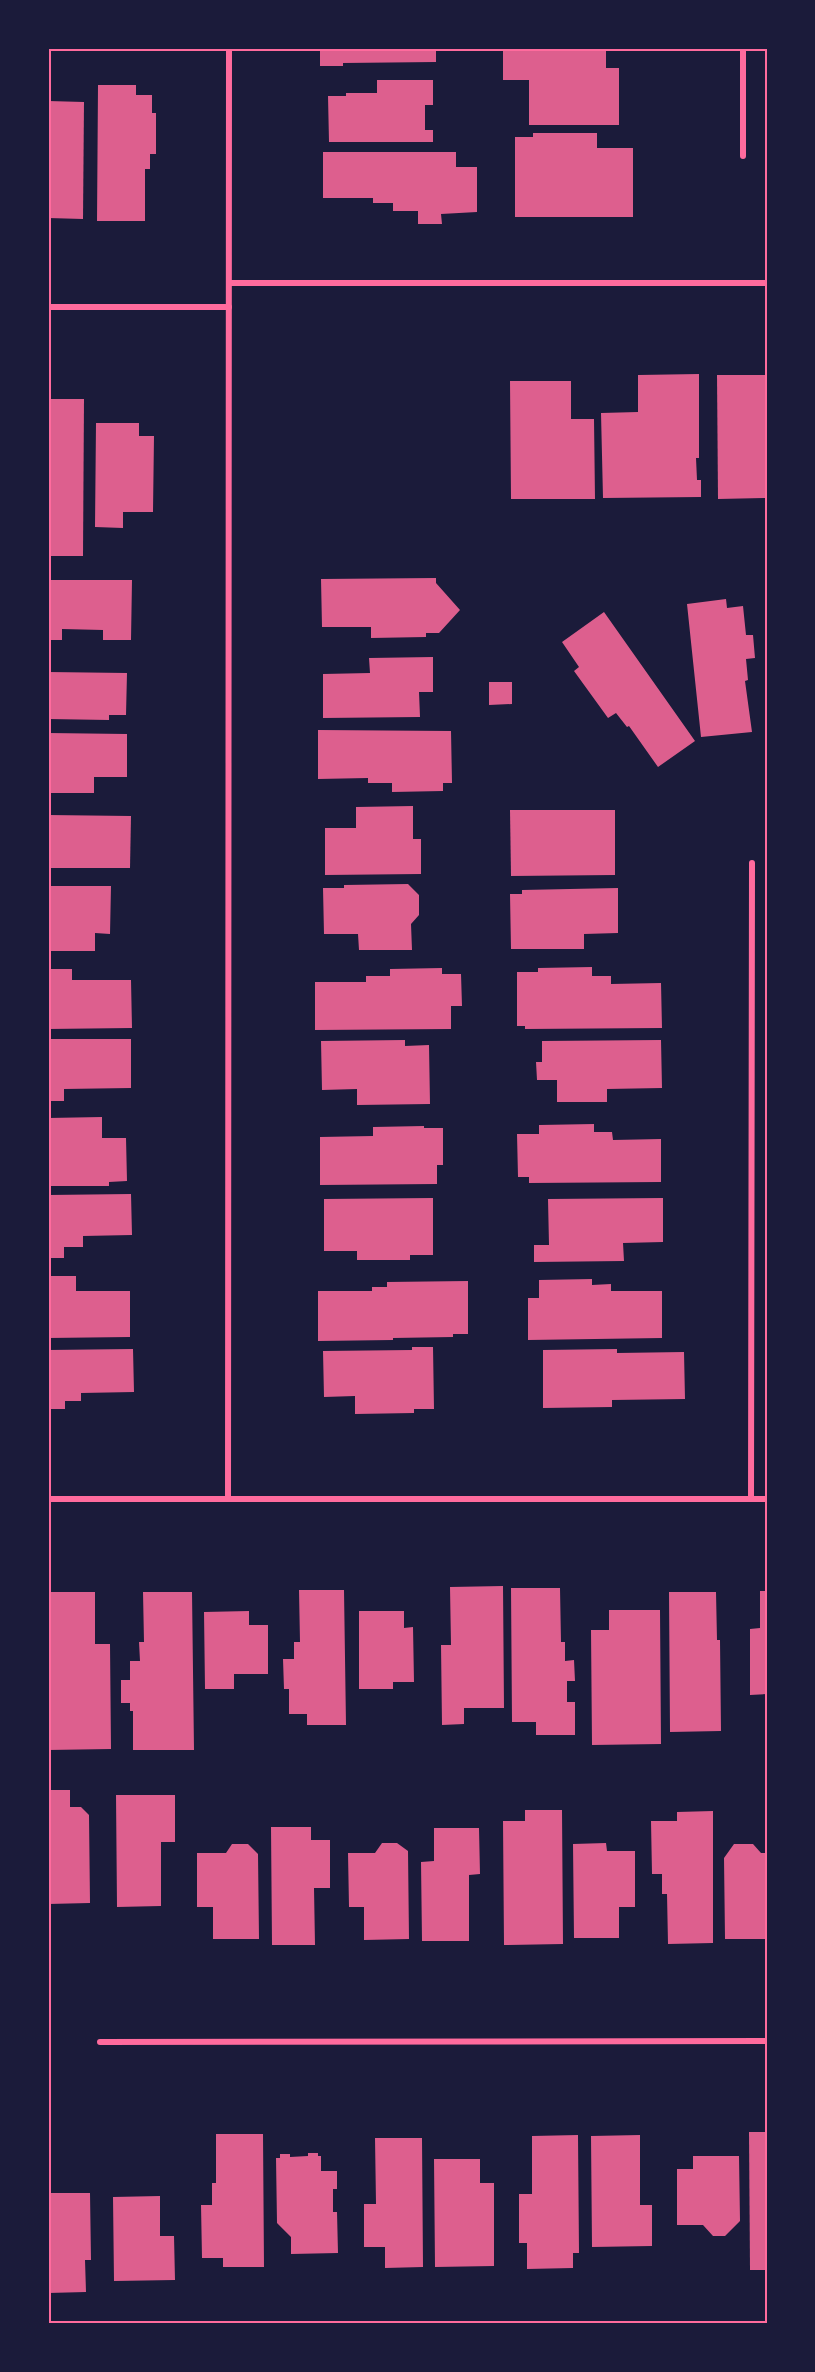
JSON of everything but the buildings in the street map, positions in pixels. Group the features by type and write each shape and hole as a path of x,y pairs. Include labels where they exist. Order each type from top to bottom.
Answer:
{"street":[{"path":"228,1499 229,48"},
{"path":"743,48 743,156"},
{"path":"229,283 767,283"},
{"path":"48,307 229,307"},
{"path":"751,1499 752,863"},
{"path":"48,1499 767,1499"},
{"path":"100,2042 767,2041"}]}
